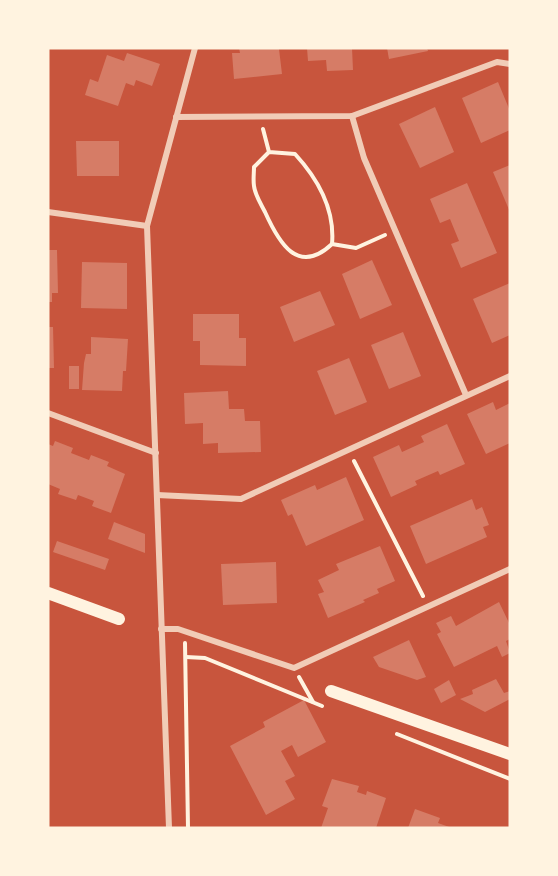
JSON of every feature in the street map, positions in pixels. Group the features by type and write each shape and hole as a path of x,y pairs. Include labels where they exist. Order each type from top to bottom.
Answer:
{"main road":[{"path":"48,593 119,619"},
{"path":"331,691 510,754"}],"street":[{"path":"169,828 147,226 195,48"},
{"path":"176,117 352,116 497,62 510,64"},
{"path":"352,116 364,158 466,395"},
{"path":"48,213 147,226"},
{"path":"157,495 240,499 510,376"},
{"path":"48,412 156,453"},
{"path":"161,629 178,628 294,668 510,569"}],"path":[{"path":"259,117 269,152"},
{"path":"269,152 295,154 308,167 323,191 333,230 332,244 319,256 301,258 286,249 271,225 254,188 254,167 269,152"},
{"path":"332,244 356,248 395,231"},
{"path":"348,449 428,606"},
{"path":"185,641 188,828"},
{"path":"186,657 205,658 324,706"},
{"path":"294,668 314,702"},
{"path":"388,730 510,779"}],"building":[{"path":"239,48 279,49 282,74 234,79 232,53 240,53"},
{"path":"307,48 352,48 353,70 327,71 326,60 308,61"},
{"path":"387,48 427,48 428,51 389,59"},
{"path":"127,53 160,64 152,86 136,80 134,86 126,83 118,106 85,95 90,79 98,82 107,55 124,61"},
{"path":"498,82 510,111 510,130 481,143 462,98"},
{"path":"435,107 454,152 420,168 399,124"},
{"path":"76,141 119,141 119,176 77,176"},
{"path":"510,165 510,212 493,172"},
{"path":"467,183 497,253 461,268 451,244 459,241 450,219 440,223 430,199"},
{"path":"48,250 57,250 58,293 52,293 52,302 48,302"},
{"path":"372,260 392,305 360,319 342,274"},
{"path":"82,262 127,263 127,309 81,308"},
{"path":"510,283 510,335 492,343 473,299"},
{"path":"320,291 335,325 294,342 280,307"},
{"path":"193,314 239,314 239,338 246,338 246,366 200,365 200,341 193,341"},
{"path":"48,327 53,327 54,368 48,368"},
{"path":"403,332 421,376 389,389 371,345"},
{"path":"91,337 128,339 122,391 82,390 86,354 91,354"},
{"path":"349,358 367,402 335,415 317,371"},
{"path":"69,366 79,366 79,389 69,389"},
{"path":"228,391 229,409 244,409 245,421 260,421 261,452 218,453 218,443 203,444 203,423 185,424 184,393"},
{"path":"493,402 496,410 510,403 510,443 486,454 467,414"},
{"path":"447,424 465,464 440,475 438,471 415,481 417,485 391,497 373,457 399,445 402,452 424,442 421,436"},
{"path":"55,441 73,448 71,453 89,460 91,455 109,462 107,466 125,474 111,513 92,506 94,501 78,495 76,500 58,494 60,489 48,484 48,444 53,446"},
{"path":"346,477 364,520 306,546 292,514 288,516 281,500 315,485 317,490"},
{"path":"472,499 476,510 482,507 489,525 483,527 487,537 426,564 410,526"},
{"path":"114,522 145,534 145,553 108,539"},
{"path":"57,541 109,559 105,570 53,552"},
{"path":"380,546 395,581 377,589 379,593 363,600 365,602 328,618 318,594 324,592 318,580 339,570 336,564"},
{"path":"276,562 277,603 223,605 221,564"},
{"path":"499,602 510,625 510,639 506,641 510,653 502,657 497,646 454,667 437,634 441,632 436,623 451,616 456,626"},
{"path":"409,640 426,677 417,680 379,667 373,657"},
{"path":"496,679 504,693 510,691 510,699 485,712 460,699 473,694 472,690"},
{"path":"449,680 456,695 441,703 434,689"},
{"path":"304,700 326,742 298,757 292,745 281,751 295,776 285,781 295,799 266,815 230,746 265,727 263,722"},
{"path":"332,779 359,786 357,792 366,795 367,791 386,798 376,828 321,828 328,808 322,806"},
{"path":"415,809 440,818 438,823 452,828 408,828"}]}
